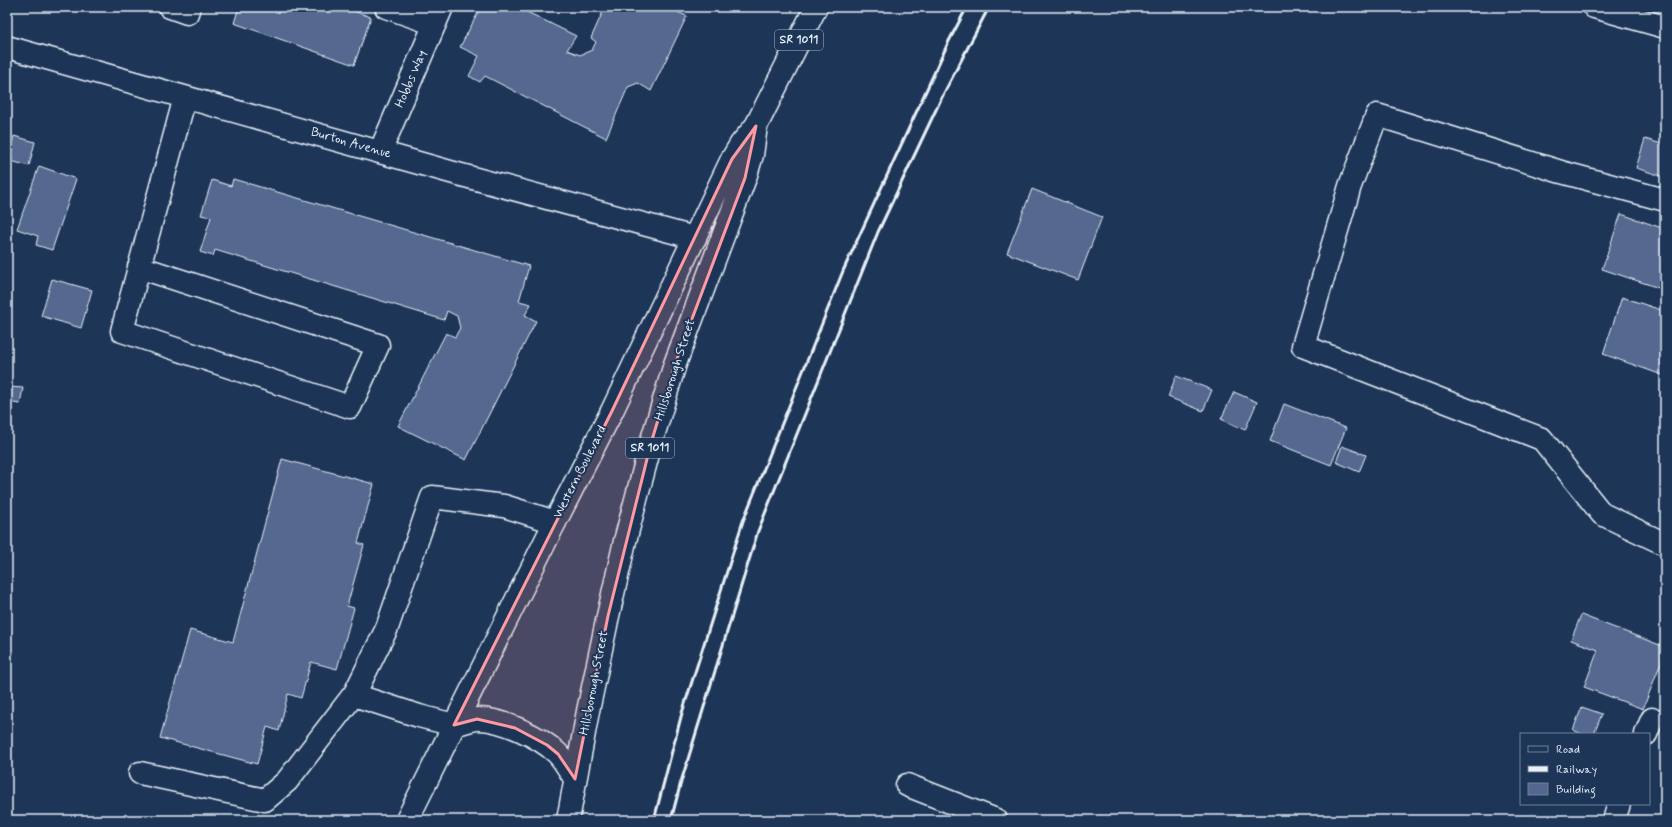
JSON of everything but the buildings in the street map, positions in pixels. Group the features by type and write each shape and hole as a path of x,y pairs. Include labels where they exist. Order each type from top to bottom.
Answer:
{"main road":[{"path":"170,7 187,13 189,7"},
{"path":"386,7 438,16"},
{"name":"Hillsborough Street","path":"568,820 608,616 625,541 674,364 745,178 752,155 756,126 816,7"},
{"path":"1594,7 1665,27"},
{"name":"Hobbs Way","path":"380,152 438,16"},
{"name":"Burton Avenue","path":"7,47 380,152 694,238"},
{"path":"139,267 378,345 350,407 122,331 139,267 186,97"},
{"path":"1665,200 1561,172 1377,115 1350,186 1303,346 1542,439 1602,514 1665,544"},
{"name":"Western Boulevard","path":"406,820 612,411 732,159 740,144 756,126"},
{"path":"140,773 265,800 287,781 354,694 387,628 432,497 504,506 555,522"},
{"path":"354,694 419,716 454,725 477,719 495,721 522,731 547,745 558,754 575,779"},
{"path":"907,785 996,820"},
{"path":"1614,820 1619,805"}],"highlighted area":[{"path":"756,126 745,178 675,364 651,443 608,616 575,779 558,754 547,745 515,728 477,719 454,725 612,411 732,159"}],"railway":[{"path":"654,820 682,713 743,521 843,271 949,41 967,7"},
{"path":"671,820 681,782 758,531 878,232 942,97 989,7"}]}
